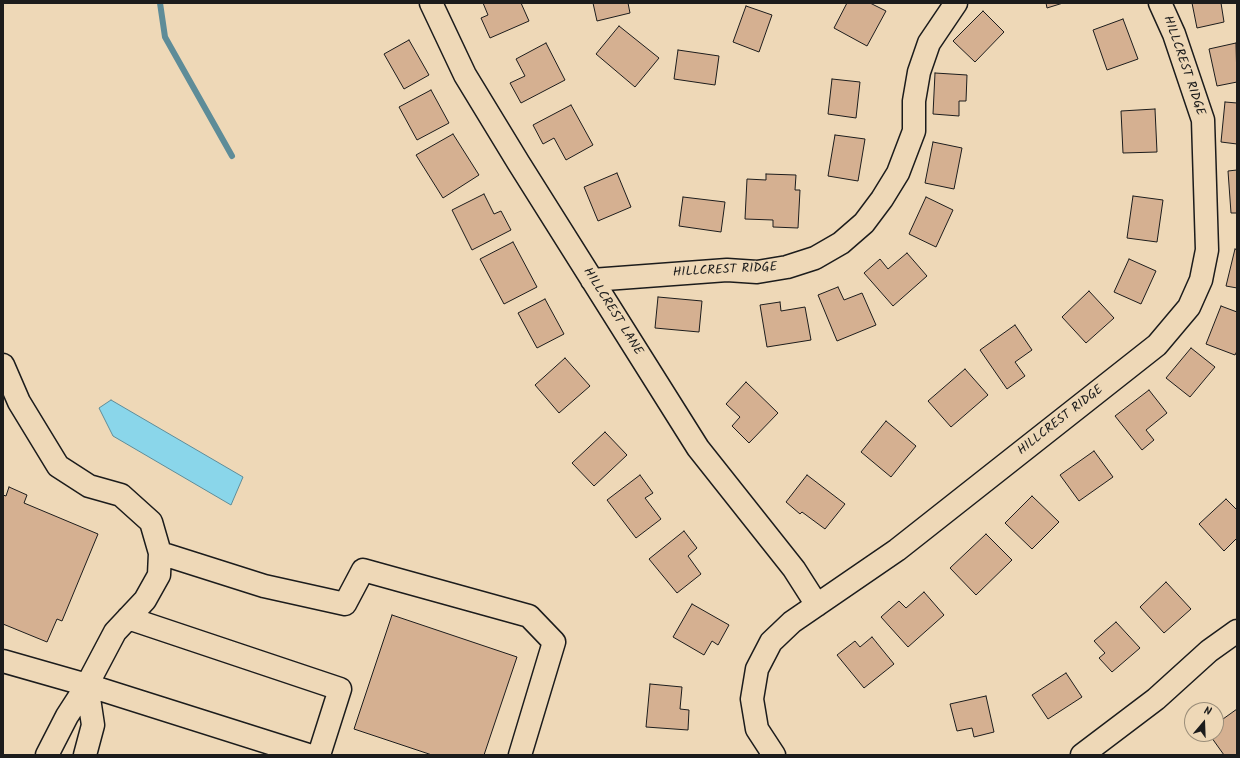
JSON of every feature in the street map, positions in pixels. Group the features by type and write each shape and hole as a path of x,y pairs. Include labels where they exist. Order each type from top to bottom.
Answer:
{"street":[{"name":"HILLCREST LANE","path":"431,3 465,75 698,448 794,569 817,605"},
{"name":"HILLCREST RIDGE","path":"592,280 727,270 757,272 787,267 815,258 842,243 864,223 882,199 898,173 914,131 914,101 919,72 929,43 956,3"},
{"name":"HILLCREST RIDGE","path":"774,755 757,729 752,699 757,669 771,642 792,622 897,550 1157,345 1189,307 1201,280 1207,250 1203,120 1174,34 1160,3"},
{"path":"3,365 19,402 58,466 89,486 121,495 151,522 160,553 159,575 145,600 115,632 87,685 67,716 47,755"},
{"path":"160,553 264,586 345,604 364,570 529,616 554,642 520,755"},
{"path":"128,618 340,689 318,755"},
{"path":"1082,755 1156,699 1209,651 1237,631"},
{"path":"3,662 87,685 308,755"},
{"path":"85,755 93,725 87,685"}],"water":[{"path":"111,400 243,477 231,505 113,436 99,408"}],"building":[{"path":"483,3 521,3 529,21 490,38 481,18 488,15"},
{"path":"593,3 628,3 630,13 597,21"},
{"path":"847,3 870,3 886,11 867,46 834,28"},
{"path":"1046,3 1063,3 1047,8"},
{"path":"1192,3 1221,3 1224,22 1197,28"},
{"path":"746,6 772,15 759,52 733,42"},
{"path":"983,11 1004,32 975,62 953,41"},
{"path":"1123,19 1138,59 1107,70 1093,30"},
{"path":"619,26 659,58 635,87 596,54"},
{"path":"409,40 429,75 404,89 384,54"},
{"path":"546,43 565,80 521,103 510,83 525,76 516,59"},
{"path":"1236,43 1237,82 1217,86 1209,49"},
{"path":"678,50 719,56 715,85 674,79"},
{"path":"935,73 967,75 966,101 959,101 959,116 933,114"},
{"path":"832,79 860,82 856,118 828,114"},
{"path":"431,90 449,123 417,140 399,107"},
{"path":"1225,102 1237,103 1237,144 1221,142"},
{"path":"571,105 593,145 566,160 554,138 543,144 533,125"},
{"path":"1155,109 1157,152 1123,153 1121,111"},
{"path":"453,134 479,175 443,198 416,155"},
{"path":"835,135 865,139 858,181 828,176"},
{"path":"933,142 962,148 954,189 925,183"},
{"path":"1237,170 1237,213 1231,213 1228,171"},
{"path":"617,173 631,207 598,221 584,187"},
{"path":"766,174 796,175 795,190 800,190 798,228 773,227 773,220 745,219 747,179 766,180"},
{"path":"484,194 494,214 501,211 511,230 472,250 452,210"},
{"path":"1133,196 1163,200 1157,242 1127,238"},
{"path":"683,197 725,202 721,232 679,226"},
{"path":"926,197 953,210 936,247 909,234"},
{"path":"513,242 537,287 504,304 480,259"},
{"path":"1235,249 1237,250 1237,288 1226,286"},
{"path":"907,253 927,276 893,306 864,273 880,259 888,269"},
{"path":"1129,259 1156,271 1141,304 1114,292"},
{"path":"838,287 844,300 862,293 876,325 837,341 818,295"},
{"path":"1089,291 1114,318 1086,343 1062,317"},
{"path":"658,297 702,301 699,332 655,328"},
{"path":"545,299 564,334 537,348 518,313"},
{"path":"780,302 781,311 805,307 811,340 767,347 760,305"},
{"path":"1221,306 1237,312 1237,351 1235,355 1206,344"},
{"path":"1015,325 1032,350 1015,362 1025,376 1007,389 980,350"},
{"path":"1191,348 1215,367 1190,397 1166,378"},
{"path":"565,358 590,386 559,413 535,385"},
{"path":"965,369 988,395 951,427 928,401"},
{"path":"746,382 778,413 749,443 732,426 740,417 726,404"},
{"path":"1149,390 1167,413 1146,430 1154,440 1142,450 1115,416"},
{"path":"886,421 916,446 891,477 861,452"},
{"path":"605,432 627,455 594,486 572,463"},
{"path":"1094,451 1113,477 1079,501 1060,475"},
{"path":"640,475 653,493 645,498 661,519 636,538 607,500"},
{"path":"807,475 845,504 825,529 802,512 800,514 786,502"},
{"path":"9,487 27,495 24,503 98,534 62,621 57,619 47,642 3,624 3,495 6,496"},
{"path":"1032,496 1059,522 1032,549 1005,523"},
{"path":"1226,499 1237,510 1237,538 1224,551 1199,524"},
{"path":"684,531 697,548 688,556 701,574 677,593 649,559"},
{"path":"986,534 1012,560 976,595 950,568"},
{"path":"1166,582 1191,609 1164,633 1140,607"},
{"path":"924,592 944,615 908,647 881,617 899,601 906,608"},
{"path":"692,604 729,625 718,645 712,641 704,655 673,637"},
{"path":"392,615 517,657 484,755 432,755 354,729"},
{"path":"1116,622 1140,648 1112,672 1099,658 1105,653 1094,641"},
{"path":"872,637 894,664 864,688 837,655 855,641 860,647"},
{"path":"1066,673 1082,697 1048,719 1032,695"},
{"path":"650,684 682,687 680,709 689,710 688,730 646,727"},
{"path":"986,696 994,732 974,737 972,728 957,731 950,704"},
{"path":"1237,709 1237,755 1224,755 1215,742 1224,742 1224,718"}],"waterway":[{"path":"160,3 165,37 232,156"}]}
